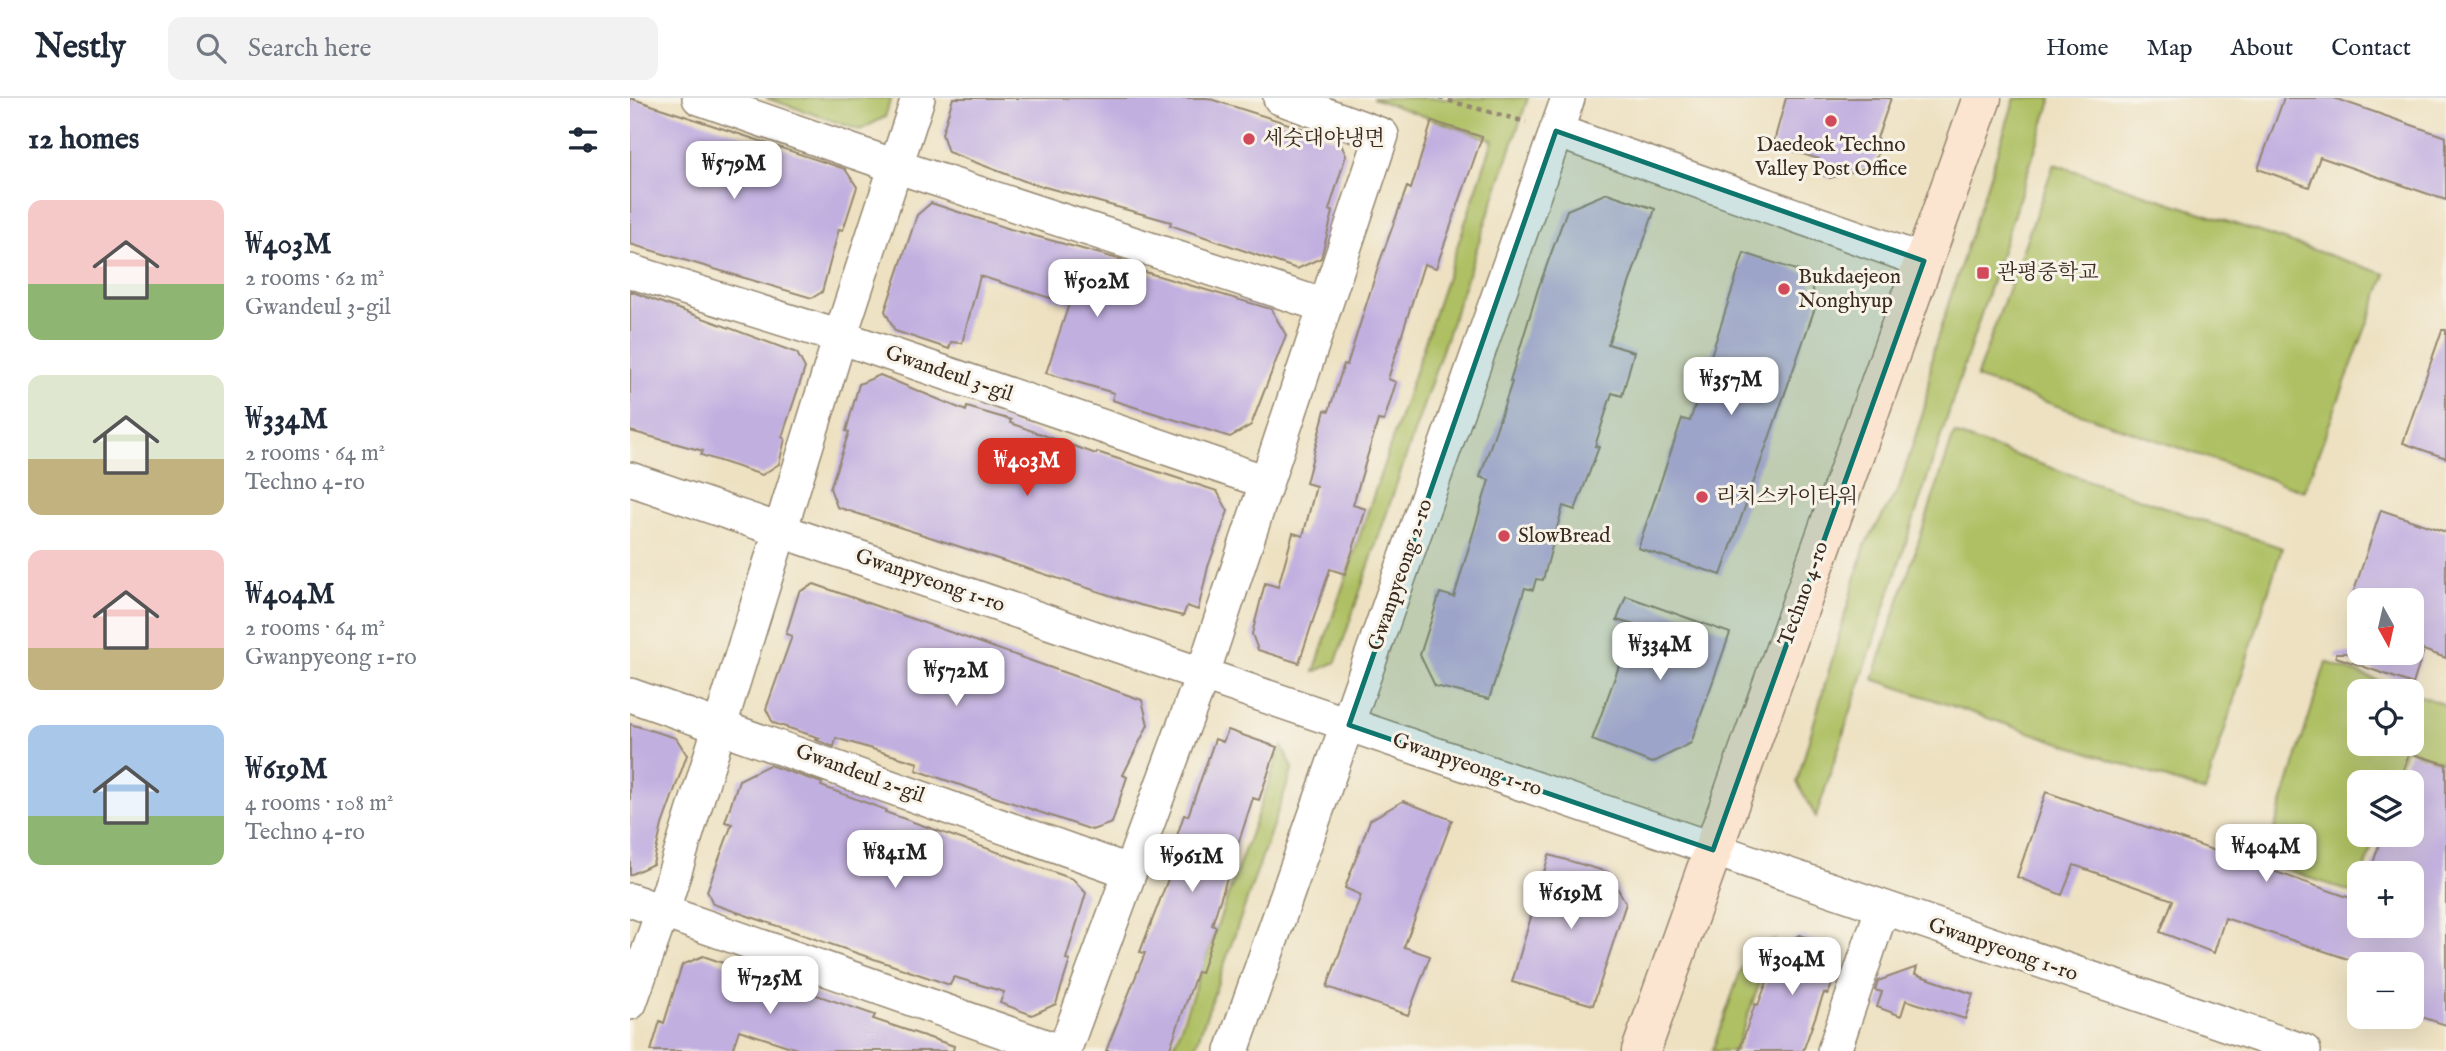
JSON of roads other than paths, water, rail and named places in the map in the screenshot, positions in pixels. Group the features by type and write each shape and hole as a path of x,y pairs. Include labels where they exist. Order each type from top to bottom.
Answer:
{"main road":[{"name":"Techno 4-ro","path":"1641,1051 1982,98"}],"street":[{"path":"699,98 895,166 1325,306"},
{"path":"630,1003 663,910 840,337 918,98"},
{"path":"630,900 1061,1051 1202,676 1382,135 1280,98"},
{"name":"Gwanpyeong 2-ro","path":"1232,1051 1568,98"},
{"path":"1556,131 1923,261"},
{"name":"Gwandeul 3-gil","path":"630,271 840,337 1266,482"},
{"name":"Gwanpyeong 1-ro","path":"630,479 2304,1051"},
{"name":"Gwandeul 2-gil","path":"630,695 721,724 1128,871"},
{"path":"1833,1051 1882,909"}],"place":[{"name":"Daedeok Techno Valley Post Office","path":"1831,121"},
{"name":"세숫대야냉면","path":"1249,139"},
{"name":"관평중학교","path":"1983,273"},
{"name":"Bukdaejeon Nonghyup","path":"1784,289"},
{"name":"리치스카이타워","path":"1702,497"},
{"name":"SlowBread","path":"1504,536"}]}
